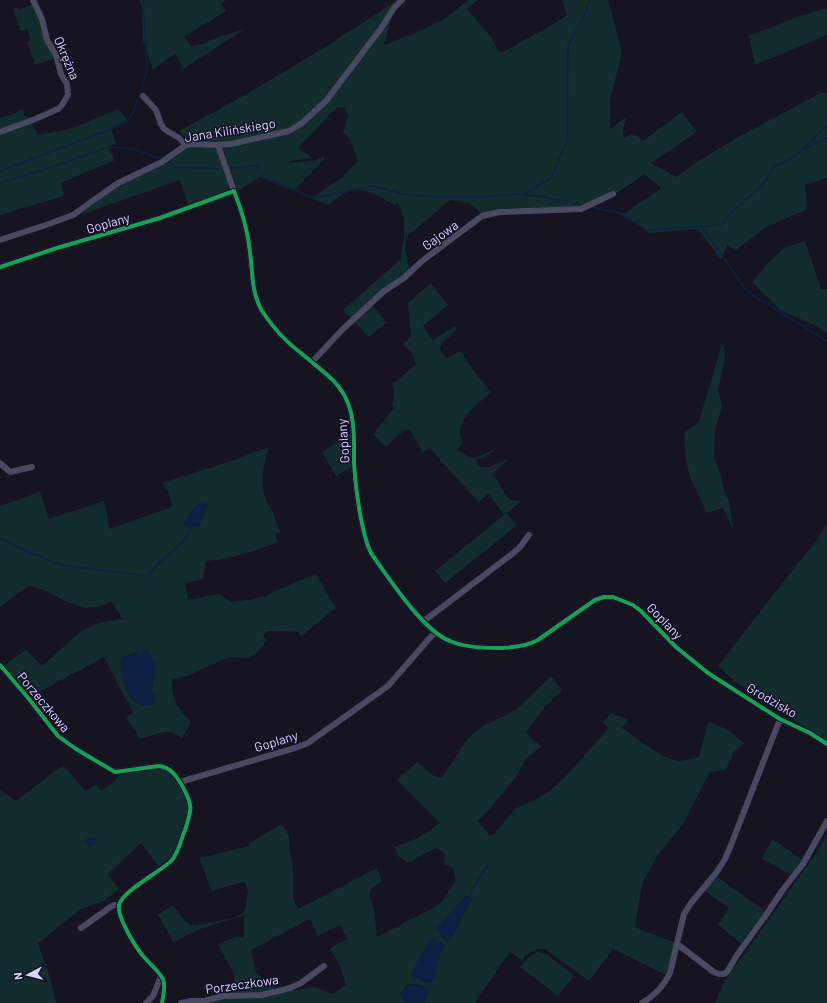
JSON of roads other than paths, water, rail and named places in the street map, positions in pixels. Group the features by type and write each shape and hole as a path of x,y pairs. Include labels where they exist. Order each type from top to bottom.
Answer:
{"street":[{"name":"Okrężna","path":"0,132 58,109 68,95 67,84 61,74 56,55 47,40 42,19 33,0"},
{"name":"Jana Kilińskiego","path":"0,240 46,226 73,215 118,183 162,162 186,145 218,145 245,142 282,133 302,123 326,101 382,27 394,8 402,0"},
{"path":"143,96 156,110 164,129 179,138 186,145"},
{"path":"218,145 234,191"},
{"name":"Goplany","path":"0,267 57,248 154,220 234,191 246,226 254,291 257,300 270,322 288,342 328,374 338,386 349,406 353,430 356,494 368,546 371,553 397,590 424,622 435,632 449,641 478,647 507,648 530,644 595,600 604,597 613,597 626,601 641,611 676,647 708,673"},
{"name":"Gajowa","path":"312,362 383,292 404,278 422,262 482,216 500,212 581,209 613,194"},
{"path":"0,463 10,472 32,468"},
{"path":"424,622 512,554 520,547 529,535"},
{"name":"Goplany","path":"180,782 308,743 388,686 435,632"},
{"name":"Porzeczkowa","path":"0,665 58,736 76,749 115,772 159,766 165,767 174,774 188,797 191,808 176,854 167,865 142,881 130,891 120,901 119,905 109,908 81,928"},
{"name":"Grodzisko","path":"708,673 780,719 810,733 827,744"},
{"name":"Grodzisko","path":"642,1003 659,990 670,973 684,914 725,859 780,719"},
{"path":"677,944 714,972 724,974 727,972 777,897 803,864 827,821"},
{"path":"119,905 122,918 133,942 161,976 164,983 162,1003"},
{"name":"Porzeczkowa","path":"181,1003 204,1001 223,996 262,995 290,988 301,983 324,966"},
{"path":"146,1003 153,996 161,976"}],"water":[{"path":"200,503 208,504 199,527 185,526 185,521"},
{"path":"138,652 140,655 142,652 150,652 155,662 152,690 156,701 154,704 143,706 134,701 130,695 121,672 121,661 123,657"},
{"path":"95,837 97,839 96,843 89,847 84,840"},
{"path":"465,897 472,898 450,941 445,940 436,929"},
{"path":"433,938 445,945 440,954 433,981 430,983 414,978 411,975 424,950"},
{"path":"409,984 427,988 429,990 424,1003 405,1003 400,994"}],"waterway":[{"path":"0,171 106,131 127,121 133,113 142,89 147,69 143,0"},
{"path":"580,24 590,0"},
{"path":"523,195 551,178 567,140 568,45 575,33 575,30"},
{"path":"591,207 620,213 647,230 721,225 732,212 764,183 775,166 794,157 827,126"},
{"path":"802,150 827,138"},
{"path":"0,183 109,147 133,149 160,158"},
{"path":"169,162 177,167 221,169"},
{"path":"230,168 257,166 259,169"},
{"path":"263,175 266,178 310,197 319,197 372,186 403,194 436,197 480,197 515,194 538,196 579,204"},
{"path":"701,226 748,292 827,341"},
{"path":"0,538 26,551 61,565 148,576 155,567 186,538 191,527"},
{"path":"469,897 474,886 488,865"}]}
